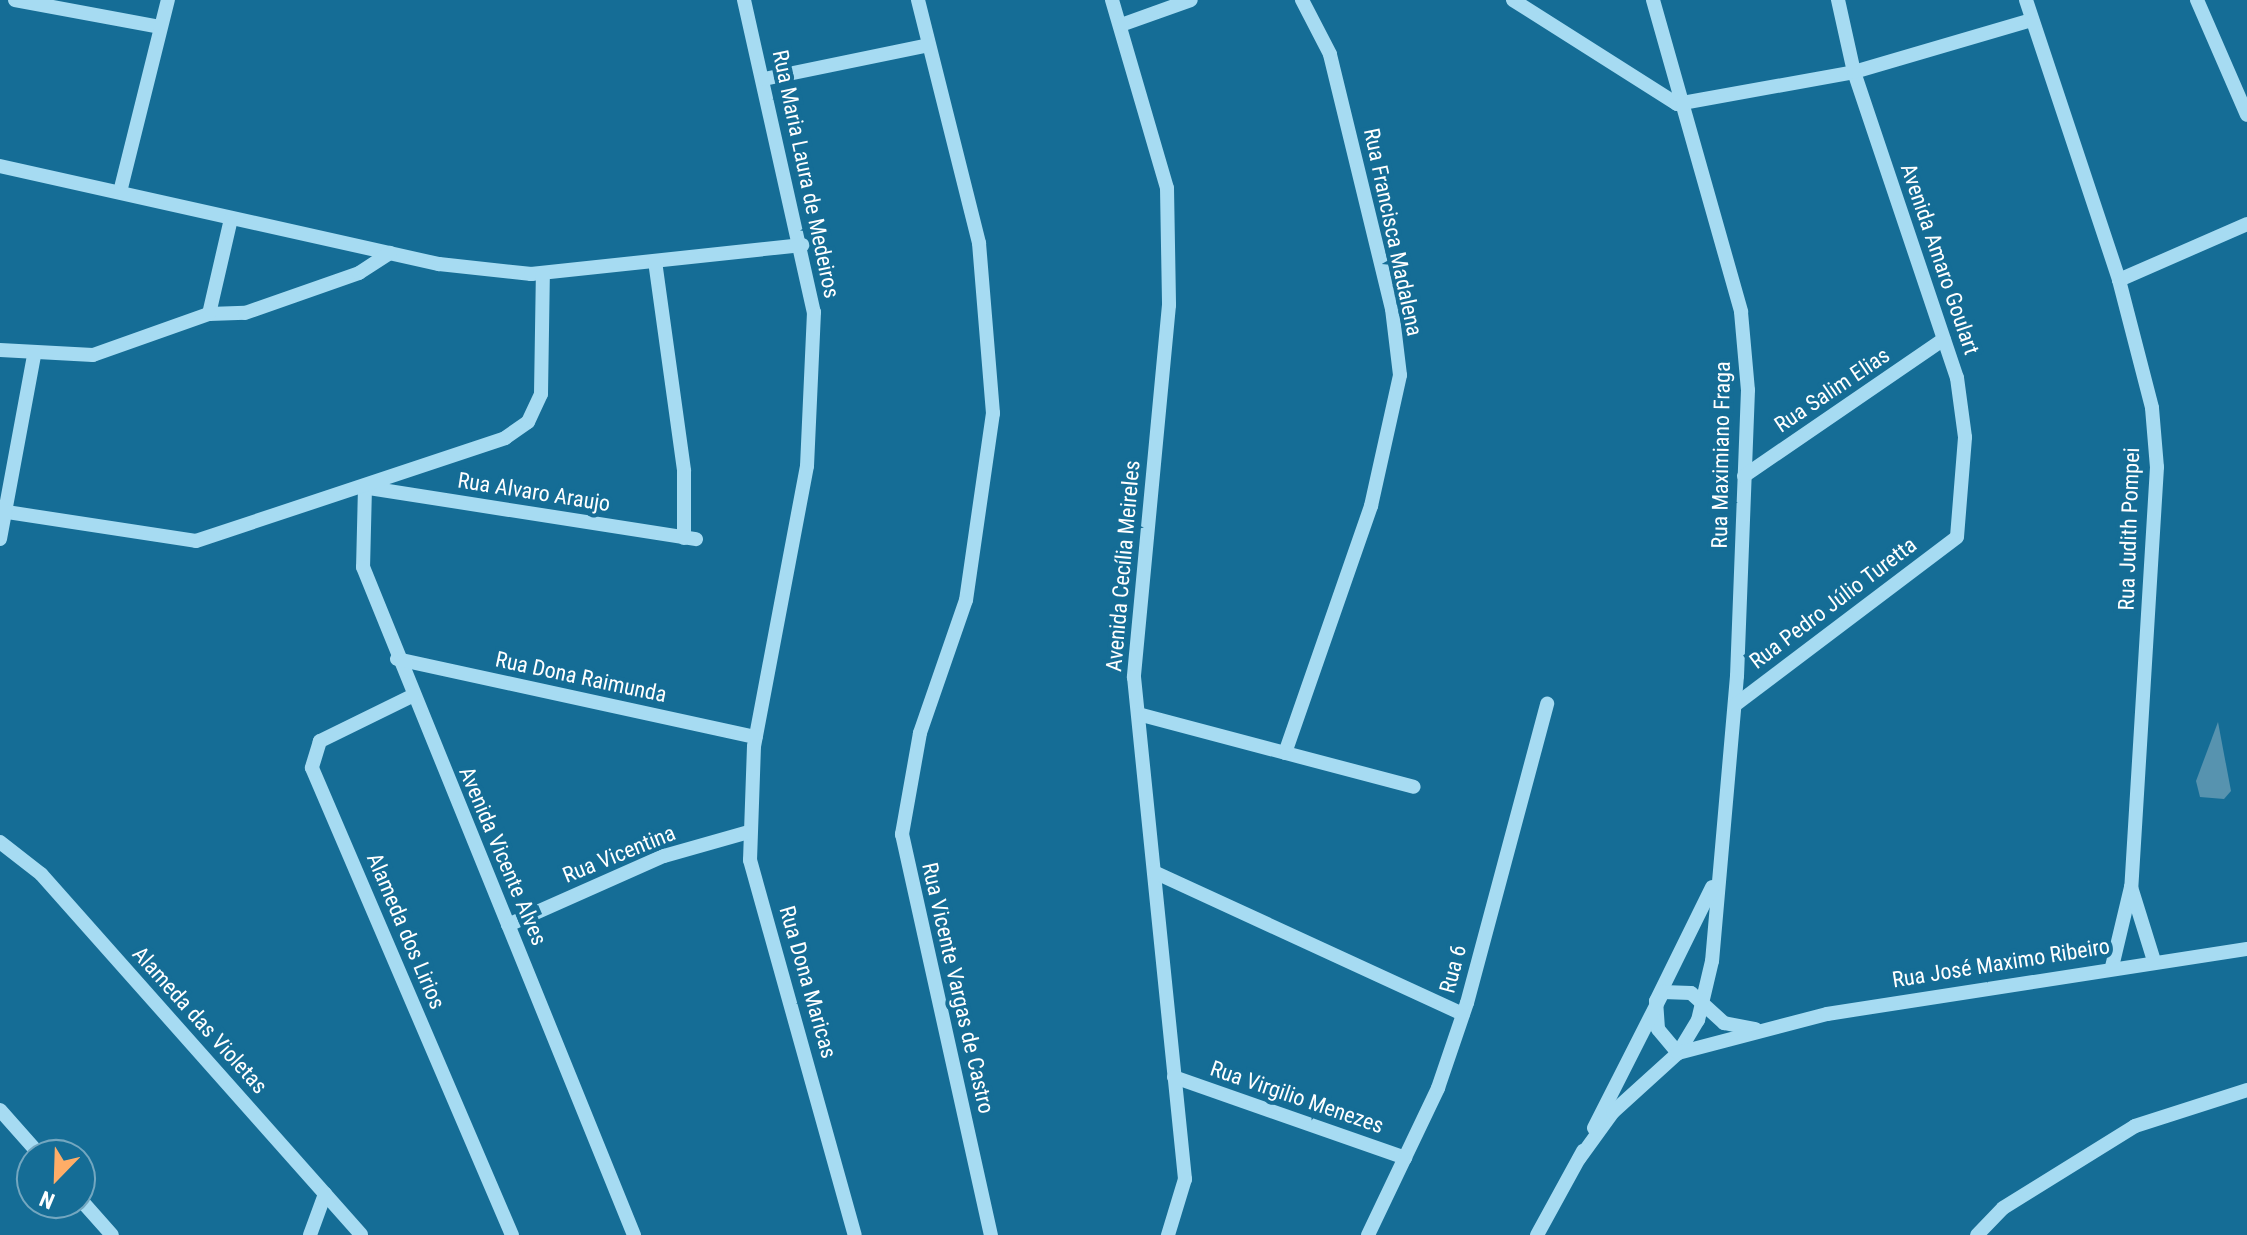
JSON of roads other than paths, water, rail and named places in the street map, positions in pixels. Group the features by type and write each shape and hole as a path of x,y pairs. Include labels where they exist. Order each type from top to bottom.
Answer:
{"street":[{"path":"15,0 160,27"},
{"path":"120,192 168,0"},
{"name":"Rua Maria Laura de Medeiros","path":"744,0 802,245 814,312 807,466 756,737"},
{"name":"Rua Vicente Vargas de Castro","path":"918,0 979,243 993,413 966,600 920,733 902,834 991,1235"},
{"name":"Avenida Cecília Meireles","path":"1112,0 1167,188 1169,305 1134,677 1185,1179 1169,1235"},
{"path":"1121,25 1191,0"},
{"name":"Rua Francisca Madalena","path":"1285,753 1371,506 1400,375 1392,309 1330,54 1302,0"},
{"path":"1513,0 1677,104 1854,72 2032,20"},
{"name":"Rua Maximiano Fraga","path":"1653,0 1677,104 1741,312 1748,390 1735,705 1703,1003 1678,1053"},
{"name":"Avenida Amaro Goulart","path":"1838,0 1854,72 1944,339 1965,437 1957,537"},
{"name":"Rua Judith Pompei","path":"2026,0 2119,280 2149,396 2157,467 2131,887 2112,967"},
{"path":"2197,0 2247,115"},
{"path":"764,79 929,45"},
{"path":"0,166 390,253 543,273 802,245"},
{"path":"209,314 231,219"},
{"path":"2119,280 2247,224"},
{"path":"0,350 34,355 93,355 209,314 225,318 275,303 359,273 390,253"},
{"name":"Rua Alvaro Araujo","path":"365,487 690,539 684,471 655,261"},
{"path":"3,512 196,541 505,438 528,422 541,394 543,273"},
{"name":"Rua Salim Elias","path":"1744,476 1944,339"},
{"path":"0,539 34,355"},
{"name":"Avenida Vicente Alves","path":"365,487 363,567 397,659 634,1235"},
{"name":"Rua Pedro Júlio Turetta","path":"1735,705 1957,537"},
{"name":"Rua Dona Raimunda","path":"397,659 756,737"},
{"name":"Alameda dos Lirios","path":"414,695 320,741 312,768 512,1235"},
{"name":"Rua 6","path":"1368,1235 1405,1158 1463,1014 1547,704"},
{"path":"1138,714 1414,787"},
{"name":"Rua Dona Maricas","path":"756,737 749,832 855,1235"},
{"name":"Rua Vicentina","path":"508,925 664,856 749,832"},
{"name":"Alameda das Violetas","path":"0,842 41,874 361,1235"},
{"path":"1154,872 1463,1014"},
{"name":"Rua Maximiano Fraga","path":"1656,1001 1717,875"},
{"name":"Rua Judith Pompei","path":"2131,887 2154,961"},
{"name":"Rua José Maximo Ribeiro","path":"1579,1159 1613,1112 1678,1053 1764,1030 2112,967 2247,949"},
{"name":"Rua José Maximo Ribeiro","path":"1537,1235 1579,1159 1656,1001 1673,989 1703,1003 1724,1023 1764,1030"},
{"path":"1656,1001 1658,1029 1678,1053"},
{"name":"Rua Virgilio Menezes","path":"1174,1077 1405,1158"},
{"path":"1977,1235 2003,1208 2135,1126 2247,1090"},
{"path":"0,1110 26,1139"},
{"path":"310,1235 325,1194"},
{"path":"96,1217 112,1235"}],"water":[{"path":"2218,722 2231,791 2224,799 2200,797 2196,781"}]}
